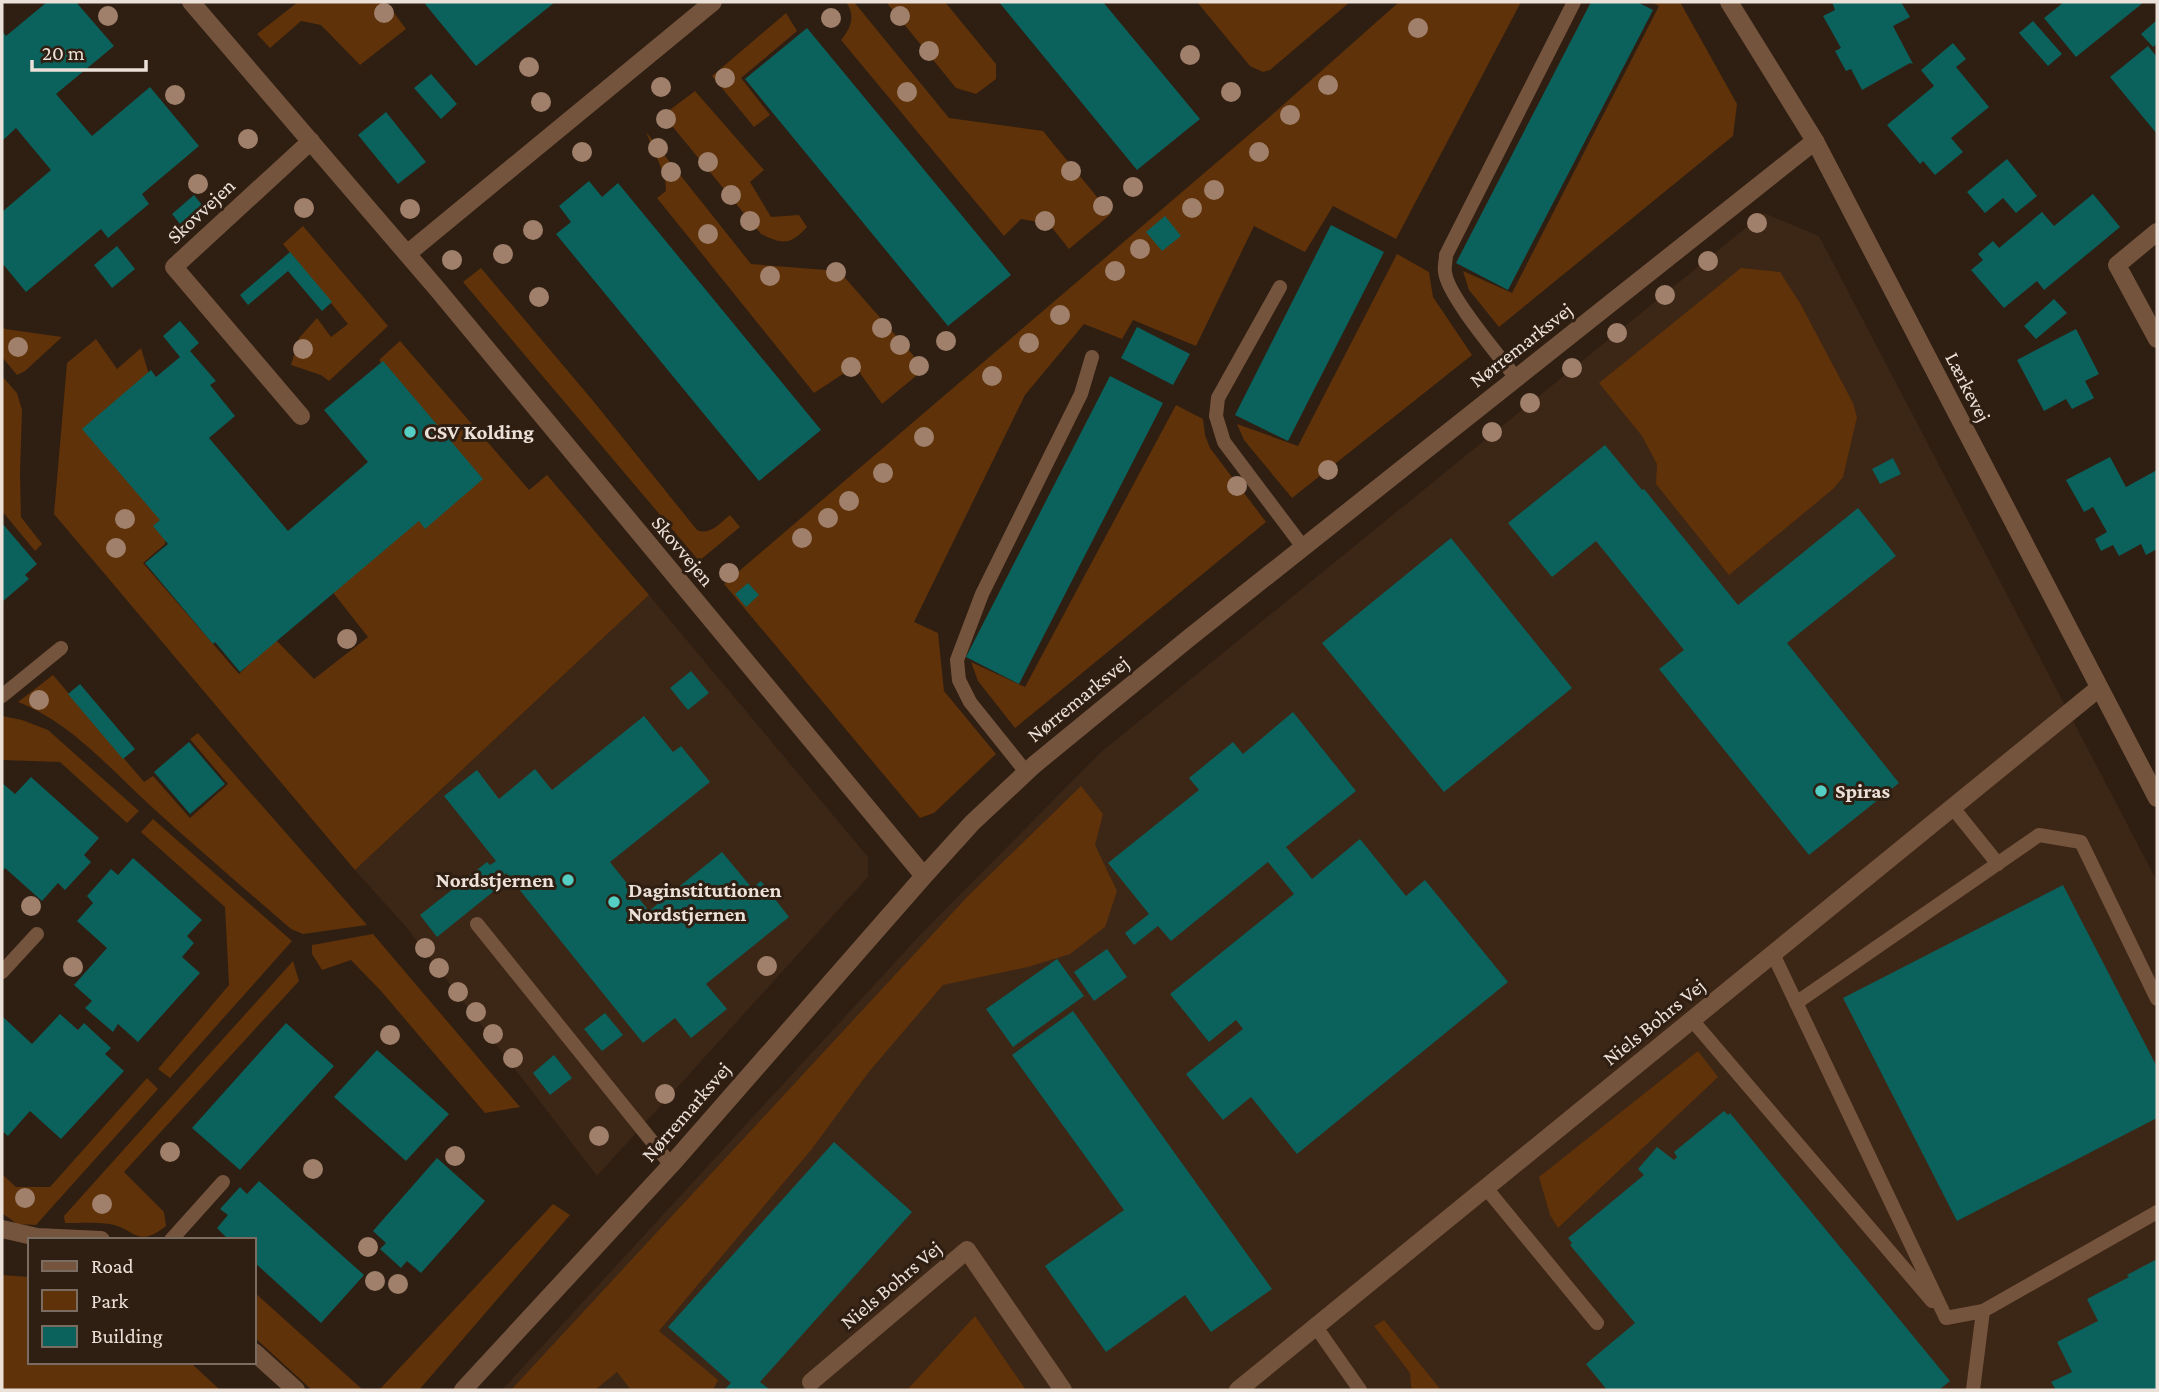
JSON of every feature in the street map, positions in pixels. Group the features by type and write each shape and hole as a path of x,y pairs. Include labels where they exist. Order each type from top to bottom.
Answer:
{"street":[{"name":"Skovvejen","path":"191,2 407,254 924,876"},
{"path":"407,254 713,2"},
{"name":"Lærkevej","path":"1729,2 1815,141 2157,797"},
{"name":"Skovvejen","path":"301,416 174,267 311,141"},
{"name":"Nørremarksvej","path":"463,1390 671,1165 972,823 1026,772 1178,646 1815,141"},
{"path":"2157,232 2117,265 2157,340"},
{"name":"Niels Bohrs Vej","path":"1238,1390 2099,688"},
{"path":"2,1229 37,1237 58,1238"},
{"name":"Niels Bohrs Vej","path":"811,1382 967,1250 1063,1390"},
{"path":"256,1354 296,1390"}],"lane":[{"path":"1516,378 1448,285 1444,271 1446,255 1574,2"},
{"path":"1280,287 1218,398 1216,416 1224,442 1303,547"},
{"path":"1026,772 970,702 959,680 957,660 982,594 1081,394 1093,357"},
{"path":"2,696 61,648"},
{"path":"1953,808 1998,864"},
{"path":"1796,1003 2039,835 2081,842 2157,999"},
{"path":"477,924 671,1165"},
{"path":"2,972 37,934"},
{"path":"1773,954 1946,1318"},
{"path":"1692,1020 1946,1318"},
{"path":"173,1238 223,1182"},
{"path":"1486,1188 1597,1322"},
{"path":"1946,1318 1983,1311 2157,1212"},
{"path":"1973,1390 1983,1311"},
{"path":"1316,1327 1360,1390"}],"shaded area":[{"path":"1764,213 1819,236 2157,881 2157,1390 502,1390 920,935 1100,753"},
{"name":"Daginstitutionen Nordstjernen","path":"649,595 868,857 868,877 597,1176 406,927 355,870"}],"green space":[{"path":"298,2 386,2 406,29 360,65 321,25 301,21 270,48 257,34"},
{"path":"846,2 854,2 949,118 1043,131 1111,214 1069,249 1049,224 1021,219 1004,236 841,40 851,22 851,12"},
{"path":"886,2 945,2 996,64 996,79 976,94 956,88"},
{"path":"1197,2 1350,2 1270,70 1263,72 1250,66"},
{"path":"1399,2 1521,2 1396,239 1333,206 1305,252 1254,226 1196,346 1133,320 1122,339 1084,324 1025,395 914,622 938,633 944,691 996,754 934,813 920,818 724,584 1265,121"},
{"path":"1651,2 1680,2 1737,104 1733,136 1499,327 1469,290 1463,271 1512,293 1659,6"},
{"path":"786,13 797,31 741,78 770,115 754,127 712,76"},
{"path":"695,91 764,170 750,182 771,217 799,215 807,227 796,238 780,241 761,234 663,115"},
{"path":"646,132 751,264 839,271 913,355 922,371 882,404 855,366 814,393 657,198 666,191 665,177"},
{"path":"303,226 388,326 329,381 321,375 291,365 299,338 317,318 331,337 348,324 283,244"},
{"path":"1397,254 1429,272 1433,297 1472,355 1292,498 1244,440 1237,424 1298,446"},
{"path":"481,268 697,530 711,530 730,515 740,527 699,561 463,282"},
{"path":"1741,268 1780,272 1800,303 1853,403 1857,417 1843,477 1833,489 1729,575 1656,484 1657,464 1642,436 1599,383"},
{"path":"2,326 5,329 62,337 25,371 17,375 2,357"},
{"path":"96,339 117,369 141,348 151,381 166,523 165,544 143,563 239,674 275,639 314,679 368,637 331,590 470,472 379,360 400,341 529,490 547,475 649,595 355,870 54,514 67,363"},
{"path":"2,376 17,393 22,410 21,517 42,544 35,551 2,511"},
{"path":"1176,405 1203,419 1210,448 1266,522 1015,728 978,681 971,662 1025,687"},
{"path":"53,675 144,782 153,776 190,818 228,784 190,739 198,733 367,925 303,934 291,929 73,735 38,711 18,702"},
{"path":"2,716 48,730 139,811 127,823 60,762 2,760"},
{"path":"1081,786 1103,814 1095,845 1117,891 1105,927 1070,954 1028,967 943,985 868,1073 811,1150 659,1331 718,1380 713,1390 631,1390 617,1372 595,1390 511,1390 968,896"},
{"path":"153,819 292,941 170,1078 158,1069 229,985 225,907 141,832"},
{"path":"373,934 520,1107 485,1113 381,991 351,960 322,970 312,954 312,945"},
{"path":"293,961 299,981 124,1172 164,1212 166,1226 156,1233 142,1237 110,1224 65,1223 64,1216"},
{"path":"1698,1051 1718,1077 1558,1228 1550,1215 1539,1177"},
{"path":"147,1078 158,1089 36,1225 17,1224 2,1213 2,1174 16,1187 50,1187"},
{"path":"553,1204 570,1215 419,1390 379,1390"},
{"path":"2,1275 28,1277 28,1364 192,1364 220,1390 2,1390"},
{"path":"256,1294 363,1390 312,1390 256,1339"},
{"path":"975,1316 1026,1390 907,1390"},
{"path":"1384,1320 1441,1390 1413,1390 1410,1373 1374,1326"}],"building":[{"path":"47,2 76,2 114,46 56,94 92,136 150,87 199,146 142,194 149,204 108,238 101,229 26,292 2,263 2,212 51,170 16,128 2,141 2,31 6,36"},
{"path":"555,2 476,66 425,4"},
{"path":"999,2 1103,2 1200,119 1137,170"},
{"path":"1591,2 1637,2 1653,10 1508,290 1456,263"},
{"path":"1832,2 1901,2 1910,17 1893,26 1913,64 1910,63 1862,90 1851,69 1846,71 1835,51 1841,48 1823,16 1835,10"},
{"path":"2064,2 2144,2 2076,57 2044,18"},
{"path":"2157,20 2157,44 2153,47 2141,34"},
{"path":"2033,21 2062,54 2048,66 2019,33"},
{"path":"807,28 1011,275 948,326 745,79"},
{"path":"1953,43 1966,59 1956,67 1989,107 1951,138 1963,152 1935,175 1923,161 1920,164 1887,125 1934,86 1921,70"},
{"path":"2148,46 2157,57 2157,134 2110,77"},
{"path":"431,74 457,104 441,119 414,88"},
{"path":"386,112 426,162 398,184 358,135"},
{"path":"2007,159 2037,196 2016,213 2003,198 1985,213 1967,192"},
{"path":"589,181 602,197 618,183 821,430 759,481 556,234 571,222 559,206"},
{"path":"2093,194 2120,227 2044,290 2037,281 2004,308 1971,270 1983,260 1978,254 1993,241 1999,248 2042,212 2054,226"},
{"path":"194,195 202,205 180,224 172,214"},
{"path":"1165,216 1181,236 1162,251 1146,232"},
{"path":"1331,225 1384,252 1288,441 1235,415"},
{"path":"117,246 135,269 112,288 94,265"},
{"path":"290,252 332,302 322,311 288,271 248,305 240,295"},
{"path":"2054,299 2067,313 2036,339 2024,326"},
{"path":"180,321 199,343 190,351 216,381 210,385 235,416 209,438 288,531 368,462 324,410 383,361 483,479 425,529 419,521 240,672 145,563 168,544 153,526 160,520 82,429 151,370 156,377 180,357 163,336"},
{"path":"1137,327 1190,354 1173,385 1121,358"},
{"path":"2076,329 2099,374 2085,381 2094,398 2072,409 2066,399 2044,411 2017,360"},
{"path":"1110,376 1163,403 1019,684 966,657"},
{"path":"1605,445 1738,605 1858,508 1896,556 1787,643 1899,783 1809,855 1659,669 1684,650 1596,541 1552,577 1508,523"},
{"path":"2110,457 2126,487 2157,470 2157,549 2146,555 2141,544 2119,556 2113,545 2101,551 2095,539 2107,532 2093,507 2084,512 2066,480"},
{"path":"1893,458 1901,474 1880,484 1872,469"},
{"path":"2,523 37,564 25,575 29,579 2,602"},
{"path":"1451,538 1572,688 1444,792 1322,643"},
{"path":"748,583 759,595 746,607 735,594"},
{"path":"691,671 709,693 688,710 670,688"},
{"path":"80,684 135,749 123,759 68,694"},
{"path":"1293,712 1356,791 1286,847 1312,879 1360,839 1406,896 1425,880 1508,982 1297,1154 1251,1097 1223,1120 1186,1074 1243,1029 1236,1020 1209,1042 1170,994 1294,894 1268,862 1171,941 1158,926 1134,945 1125,933 1149,914 1108,863 1199,790 1189,778 1233,742 1243,754"},
{"name":"Nordstjernen","path":"644,716 673,752 681,746 710,782 610,862 649,911 722,852 752,888 761,881 789,917 706,984 727,1009 691,1038 675,1018 643,1043 506,873 500,879 504,883 437,937 420,915 487,862 490,865 496,861 444,796 477,770 499,799 535,769 552,790"},
{"path":"189,742 225,784 190,814 154,772"},
{"path":"31,777 99,838 84,855 91,862 65,890 58,883 42,901 5,868 2,872 2,783 15,794"},
{"path":"133,858 202,920 187,936 194,943 182,957 200,973 138,1042 118,1024 113,1032 85,1008 92,1001 74,985 107,948 77,921 93,903 87,896 111,869 118,875"},
{"path":"2063,885 2157,1067 2157,1118 1957,1221 1843,998"},
{"path":"1107,949 1127,977 1094,1001 1074,972"},
{"path":"1057,959 1084,996 1013,1047 986,1009"},
{"path":"1073,1011 1272,1289 1211,1332 1185,1295 1106,1352 1045,1266 1124,1210 1012,1055"},
{"path":"605,1013 623,1035 602,1051 584,1029"},
{"path":"60,1014 78,1030 84,1023 111,1048 105,1054 124,1071 61,1139 30,1111 8,1136 2,1131 2,1016 32,1044"},
{"path":"286,1023 334,1066 240,1170 192,1128"},
{"path":"377,1050 449,1114 406,1161 334,1097"},
{"path":"554,1055 572,1078 550,1095 533,1073"},
{"path":"1724,1111 1728,1115 1730,1113 1950,1381 1939,1390 1607,1390 1586,1364 1635,1323 1570,1245 1572,1243 1568,1238 1644,1175 1638,1169 1657,1147 1674,1160 1677,1157 1674,1152"},
{"path":"834,1142 912,1212 760,1382 770,1390 724,1390 731,1383 668,1327"},
{"path":"437,1158 485,1201 421,1273 407,1261 401,1268 380,1249 386,1243 373,1231"},
{"path":"259,1181 364,1275 321,1323 256,1264 256,1238 227,1238 217,1228 228,1215 220,1209 240,1187 247,1194"},
{"path":"2157,1259 2157,1390 2056,1390 2051,1382 2072,1372 2057,1342 2098,1321 2087,1299"}],"place":[{"name":"CSV Kolding","path":"410,432"},
{"name":"Spiras","path":"1821,791"},
{"name":"Nordstjernen","path":"568,880"},
{"name":"Daginstitutionen Nordstjernen","path":"614,902"}]}
